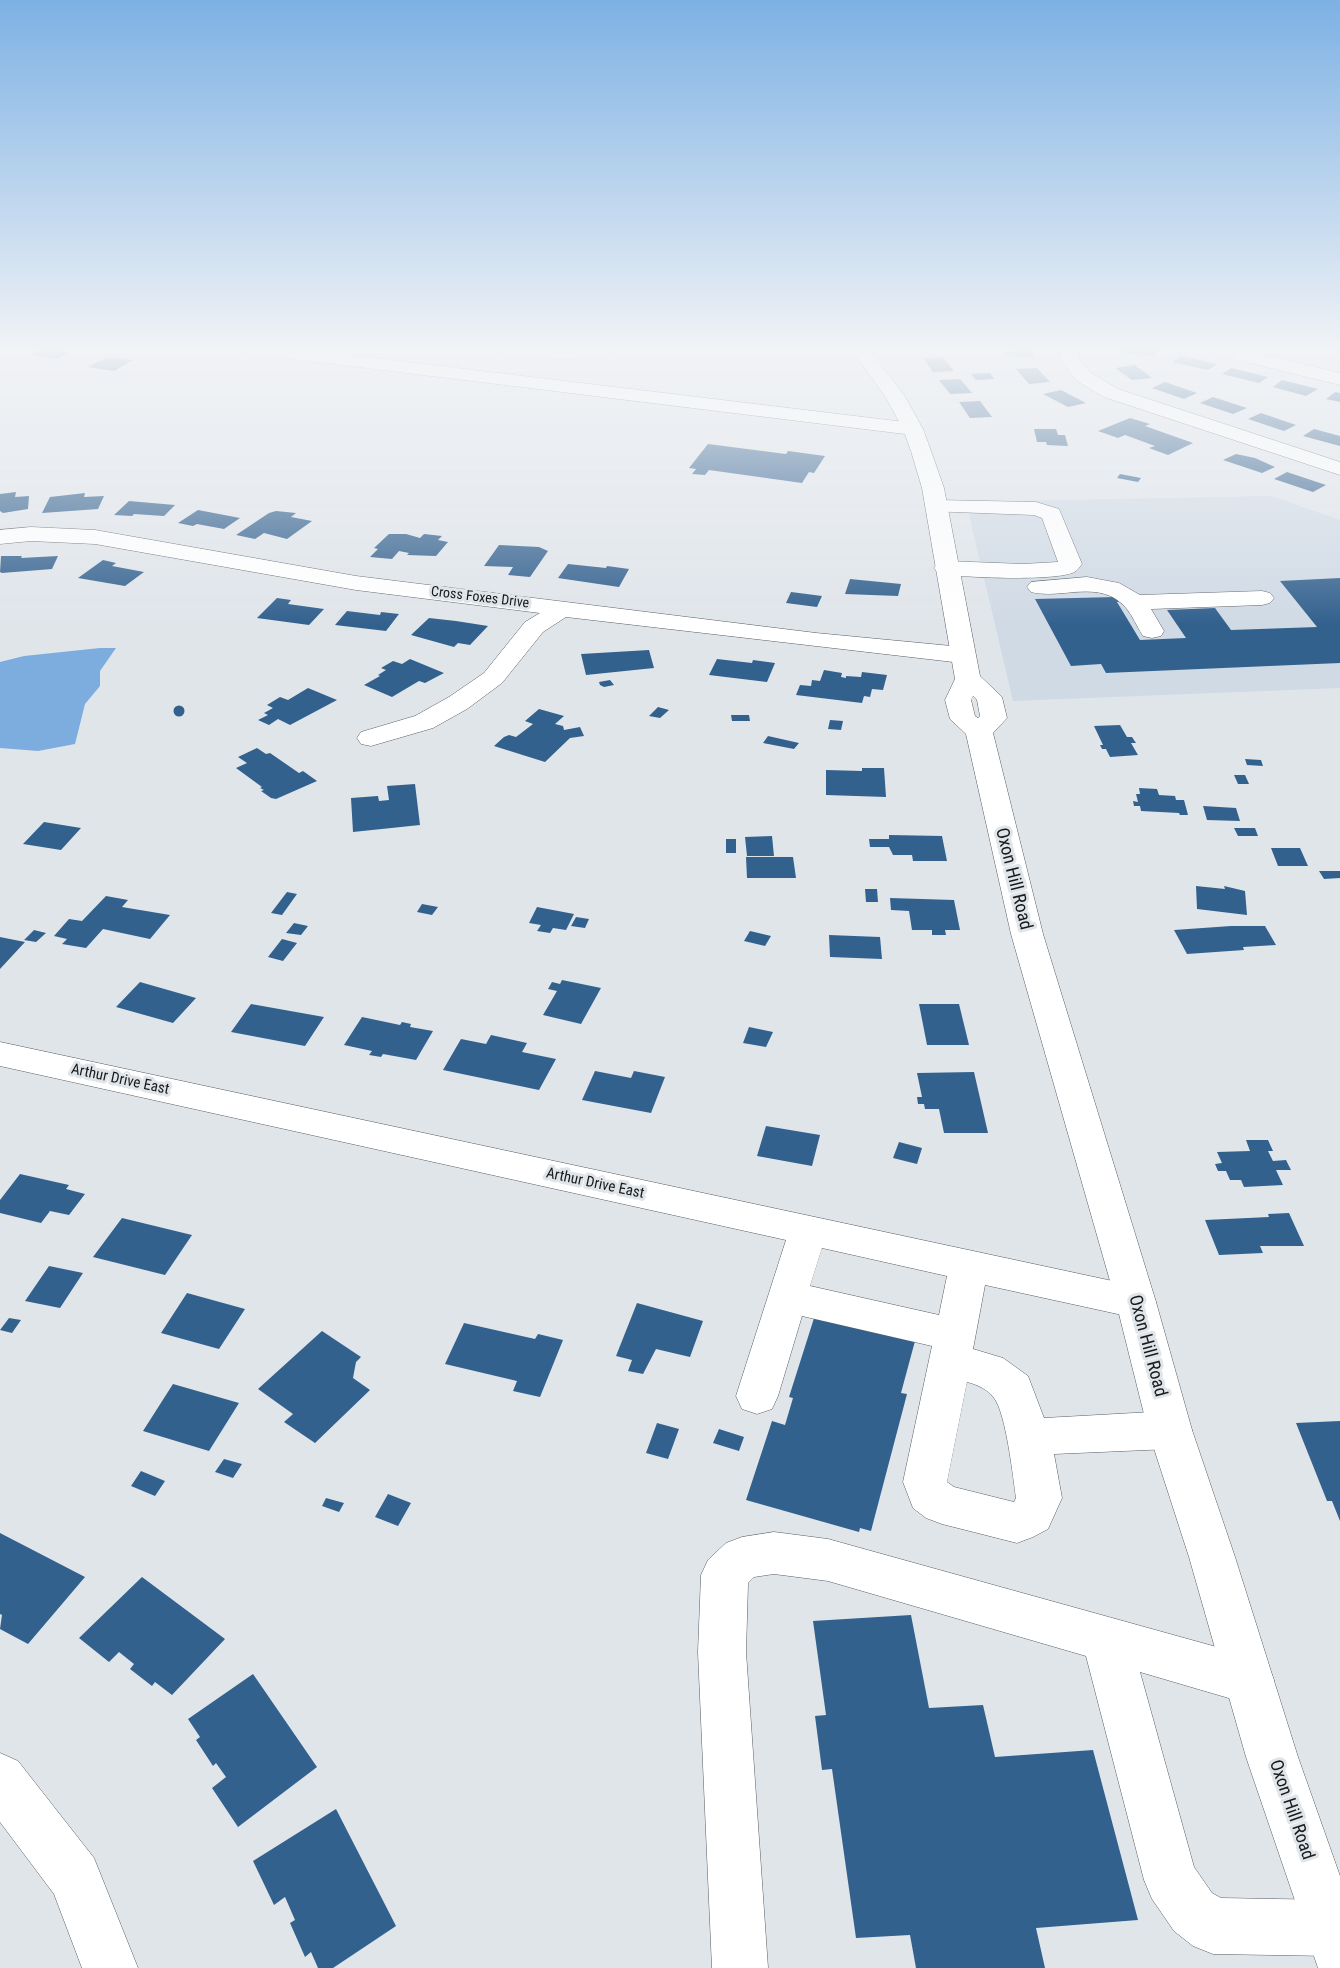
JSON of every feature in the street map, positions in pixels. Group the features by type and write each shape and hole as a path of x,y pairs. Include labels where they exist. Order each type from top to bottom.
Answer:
{"street":[{"name":"Oxon Hill Road","path":"917,440 933,488 965,667 958,700 963,719 979,731 1030,945 1136,1302 1170,1430 1272,1756 1336,1941"},
{"path":"1252,440 1340,469"},
{"path":"936,506 1036,509 1051,514 1070,564 1066,568 948,579"},
{"name":"Cross Foxes Drive","path":"0,537 31,534 95,537 336,580 816,640 965,667"},
{"path":"948,579 1088,585 1117,590 1134,602 1152,631"},
{"path":"1134,602 1262,598"},
{"path":"371,738 424,722 465,698 492,678 534,627 562,609"},
{"name":"Arthur Drive East","path":"0,1054 1136,1302"},
{"path":"757,1396 808,1231"},
{"path":"787,1297 953,1348 1013,1388 1029,1437 1038,1498 1032,1515 1017,1522 942,1504 929,1494 925,1482 953,1348 969,1266"},
{"path":"1029,1437 1170,1430"},
{"path":"740,1968 722,1652 725,1575 742,1558 774,1553 828,1560 1249,1680"},
{"path":"1106,1639 1170,1880 1193,1912 1213,1926 1336,1941"},
{"path":"0,1779 75,1877 110,1968"}],"shaded area":[{"path":"1271,496 1340,520 1340,688 1013,701 966,502"}],"water":[{"path":"116,648 100,671 100,686 85,704 75,744 38,751 0,748 0,662 24,656"}],"building":[{"path":"1037,440 1066,440 1068,446 1047,445 1046,442 1037,442"},
{"path":"1138,440 1184,440 1193,443 1168,455 1149,448 1155,446"},
{"path":"1317,440 1340,440 1340,446"},
{"path":"708,444 786,454 788,451 825,456 814,473 809,472 802,483 709,470 705,475 692,474 696,469 689,468"},
{"path":"1236,454 1255,458 1275,467 1262,473 1223,460"},
{"path":"1287,472 1326,485 1313,492 1274,479"},
{"path":"1120,474 1141,478 1138,482 1117,478"},
{"path":"16,492 15,497 29,496 28,509 3,513 0,511 0,494"},
{"path":"85,493 84,497 104,496 98,509 42,513 50,497"},
{"path":"129,501 175,505 164,516 114,515"},
{"path":"198,510 240,518 224,529 178,523"},
{"path":"276,511 296,513 291,517 312,521 287,539 264,533 255,539 236,535 269,513"},
{"path":"389,534 406,534 420,538 424,534 442,536 438,540 448,542 436,556 407,555 409,553 399,551 392,559 370,557 378,549 374,548"},
{"path":"499,545 539,547 548,551 530,577 508,575 513,567 484,566"},
{"path":"1,556 22,556 21,558 58,556 52,569 2,573 0,572"},
{"path":"103,560 116,563 112,566 144,572 125,586 78,578"},
{"path":"568,564 629,569 619,587 558,578"},
{"path":"1340,578 1340,663 1106,673 1101,664 1071,666 1035,599 1115,597 1122,601 1117,602 1140,640 1186,638 1167,610 1215,608 1231,630 1317,627 1280,581"},
{"path":"850,579 901,584 898,596 845,594"},
{"path":"791,592 822,596 817,607 786,603"},
{"path":"277,598 291,600 288,604 324,609 309,625 257,618"},
{"path":"347,611 380,615 381,612 399,614 386,631 335,625"},
{"path":"429,618 488,626 470,645 458,643 454,647 411,635"},
{"path":"649,650 654,668 586,675 581,654"},
{"path":"410,659 444,673 425,683 419,681 392,697 364,685 380,676 378,675 386,670 381,668 393,661 402,664"},
{"path":"717,659 775,663 767,682 709,675"},
{"path":"824,670 842,673 841,677 846,678 846,676 861,677 862,672 887,675 883,690 872,689 870,697 864,696 862,703 796,695 800,685 811,686 812,680 820,681"},
{"path":"610,680 614,685 604,687 599,682"},
{"path":"308,688 337,700 290,725 278,719 269,725 258,720 268,715 264,713 273,708 267,705 280,697 288,700"},
{"path":"179,706 183,707 183,715 179,716 175,715 174,711 175,707"},
{"path":"658,707 669,710 660,718 649,716"},
{"path":"539,709 564,716 555,724 563,726 564,730 580,727 584,736 570,738 545,762 494,746 504,737 509,735 516,737 533,724 525,721"},
{"path":"731,715 749,715 750,721 732,721"},
{"path":"830,720 843,721 841,730 828,729"},
{"path":"1120,725 1127,737 1132,737 1136,743 1131,743 1138,755 1110,757 1106,749 1102,749 1100,745 1103,745 1094,726"},
{"path":"768,736 799,743 794,749 763,743"},
{"path":"257,748 266,754 270,753 299,773 303,771 317,781 276,799 271,798 261,791 264,790 260,788 262,787 236,768 247,763 238,757"},
{"path":"1245,759 1261,760 1263,766 1247,765"},
{"path":"862,768 884,768 886,797 826,795 826,770 862,771"},
{"path":"1234,775 1245,775 1249,784 1238,784"},
{"path":"415,784 420,825 353,832 351,798 378,796 379,801 389,800 387,786"},
{"path":"1139,788 1157,789 1159,795 1175,796 1176,800 1184,800 1188,815 1141,811 1140,806 1134,806 1133,801 1138,802 1136,794 1140,794"},
{"path":"1203,806 1236,808 1240,821 1207,820"},
{"path":"44,822 81,828 61,850 23,844"},
{"path":"1234,828 1255,828 1258,836 1238,836"},
{"path":"889,835 942,836 947,861 913,861 912,855 893,855 889,847 870,847 869,839 889,839"},
{"path":"772,836 774,856 747,856 745,837"},
{"path":"726,839 736,839 736,853 726,853"},
{"path":"1271,848 1300,848 1308,866 1278,866"},
{"path":"746,857 793,857 796,878 747,878"},
{"path":"1319,871 1340,871 1340,878 1324,879"},
{"path":"1196,886 1225,889 1224,886 1245,891 1247,915 1197,909"},
{"path":"865,889 877,889 878,902 866,902"},
{"path":"287,892 297,894 282,915 271,913"},
{"path":"106,896 128,900 122,907 170,915 150,939 103,929 86,948 62,944 67,939 54,936 69,919 82,921"},
{"path":"890,898 954,900 960,930 945,930 946,935 932,935 932,930 912,930 909,911 891,910"},
{"path":"422,904 438,907 432,915 417,912"},
{"path":"537,907 574,914 566,930 553,928 550,933 537,931 541,925 529,923"},
{"path":"576,917 589,919 585,928 571,926"},
{"path":"294,923 308,926 301,935 286,933"},
{"path":"1265,926 1276,945 1187,954 1174,930"},
{"path":"34,930 46,933 36,942 24,940"},
{"path":"750,931 771,936 765,946 744,941"},
{"path":"829,935 880,937 882,959 830,957"},
{"path":"0,937 25,942 0,969"},
{"path":"282,939 297,943 283,961 268,957"},
{"path":"562,980 601,988 581,1024 543,1015 557,991 548,989 552,982 560,984"},
{"path":"140,982 196,998 173,1023 116,1007"},
{"path":"251,1004 324,1017 305,1046 231,1032"},
{"path":"919,1004 959,1004 969,1045 927,1045"},
{"path":"362,1017 400,1025 402,1022 411,1024 410,1027 433,1031 416,1060 383,1054 381,1057 369,1055 372,1051 344,1045"},
{"path":"749,1027 773,1032 766,1047 743,1043"},
{"path":"491,1035 527,1043 522,1052 556,1059 539,1090 443,1070 461,1039 486,1044"},
{"path":"595,1071 631,1078 634,1071 665,1077 651,1113 582,1100"},
{"path":"974,1072 988,1133 944,1133 939,1109 925,1109 924,1104 918,1104 917,1097 922,1097 917,1073"},
{"path":"766,1126 820,1135 812,1166 757,1156"},
{"path":"1246,1140 1268,1140 1273,1151 1268,1151 1273,1161 1286,1160 1291,1170 1276,1170 1283,1185 1244,1187 1241,1180 1230,1180 1226,1171 1218,1171 1215,1164 1222,1163 1217,1152 1250,1151"},
{"path":"899,1142 922,1148 917,1164 893,1158"},
{"path":"20,1174 69,1185 66,1189 85,1194 69,1215 50,1211 41,1223 0,1213 0,1200"},
{"path":"1289,1213 1304,1246 1260,1246 1263,1253 1219,1255 1205,1220 1269,1217 1268,1214"},
{"path":"122,1218 192,1235 165,1275 93,1257"},
{"path":"49,1266 83,1273 60,1308 25,1301"},
{"path":"187,1293 245,1309 219,1349 161,1333"},
{"path":"637,1303 703,1321 690,1357 656,1349 643,1374 628,1371 632,1360 616,1356"},
{"path":"815,1315 915,1341 901,1393 907,1394 871,1531 860,1528 859,1532 746,1500 772,1421 785,1425 793,1398 789,1397"},
{"path":"9,1318 21,1320 12,1333 0,1330"},
{"path":"464,1323 535,1339 538,1334 563,1340 540,1397 513,1391 517,1381 445,1364"},
{"path":"322,1331 361,1357 356,1362 353,1378 370,1390 315,1443 284,1422 293,1414 258,1389"},
{"path":"173,1384 239,1403 209,1451 143,1431"},
{"path":"1340,1421 1340,1521 1332,1501 1327,1501 1296,1423"},
{"path":"657,1423 679,1429 668,1459 646,1453"},
{"path":"719,1429 744,1437 739,1451 713,1443"},
{"path":"224,1459 242,1464 233,1478 215,1472"},
{"path":"141,1471 165,1481 155,1496 131,1486"},
{"path":"388,1494 411,1503 398,1526 375,1517"},
{"path":"326,1498 344,1503 339,1512 322,1506"},
{"path":"0,1533 85,1577 28,1644 0,1629 2,1615 0,1614"},
{"path":"142,1577 225,1639 172,1695 155,1682 152,1686 130,1669 134,1664 119,1652 109,1662 79,1638"},
{"path":"911,1615 929,1708 983,1705 995,1757 1093,1750 1138,1920 1036,1928 1045,1968 916,1968 910,1935 856,1938 832,1769 822,1770 815,1716 826,1715 813,1621"},
{"path":"253,1674 317,1767 238,1827 212,1788 226,1777 216,1763 213,1766 196,1740 200,1737 188,1719"},
{"path":"336,1809 396,1926 333,1968 318,1968 311,1952 305,1957 290,1923 295,1920 285,1897 274,1905 253,1861"}]}
